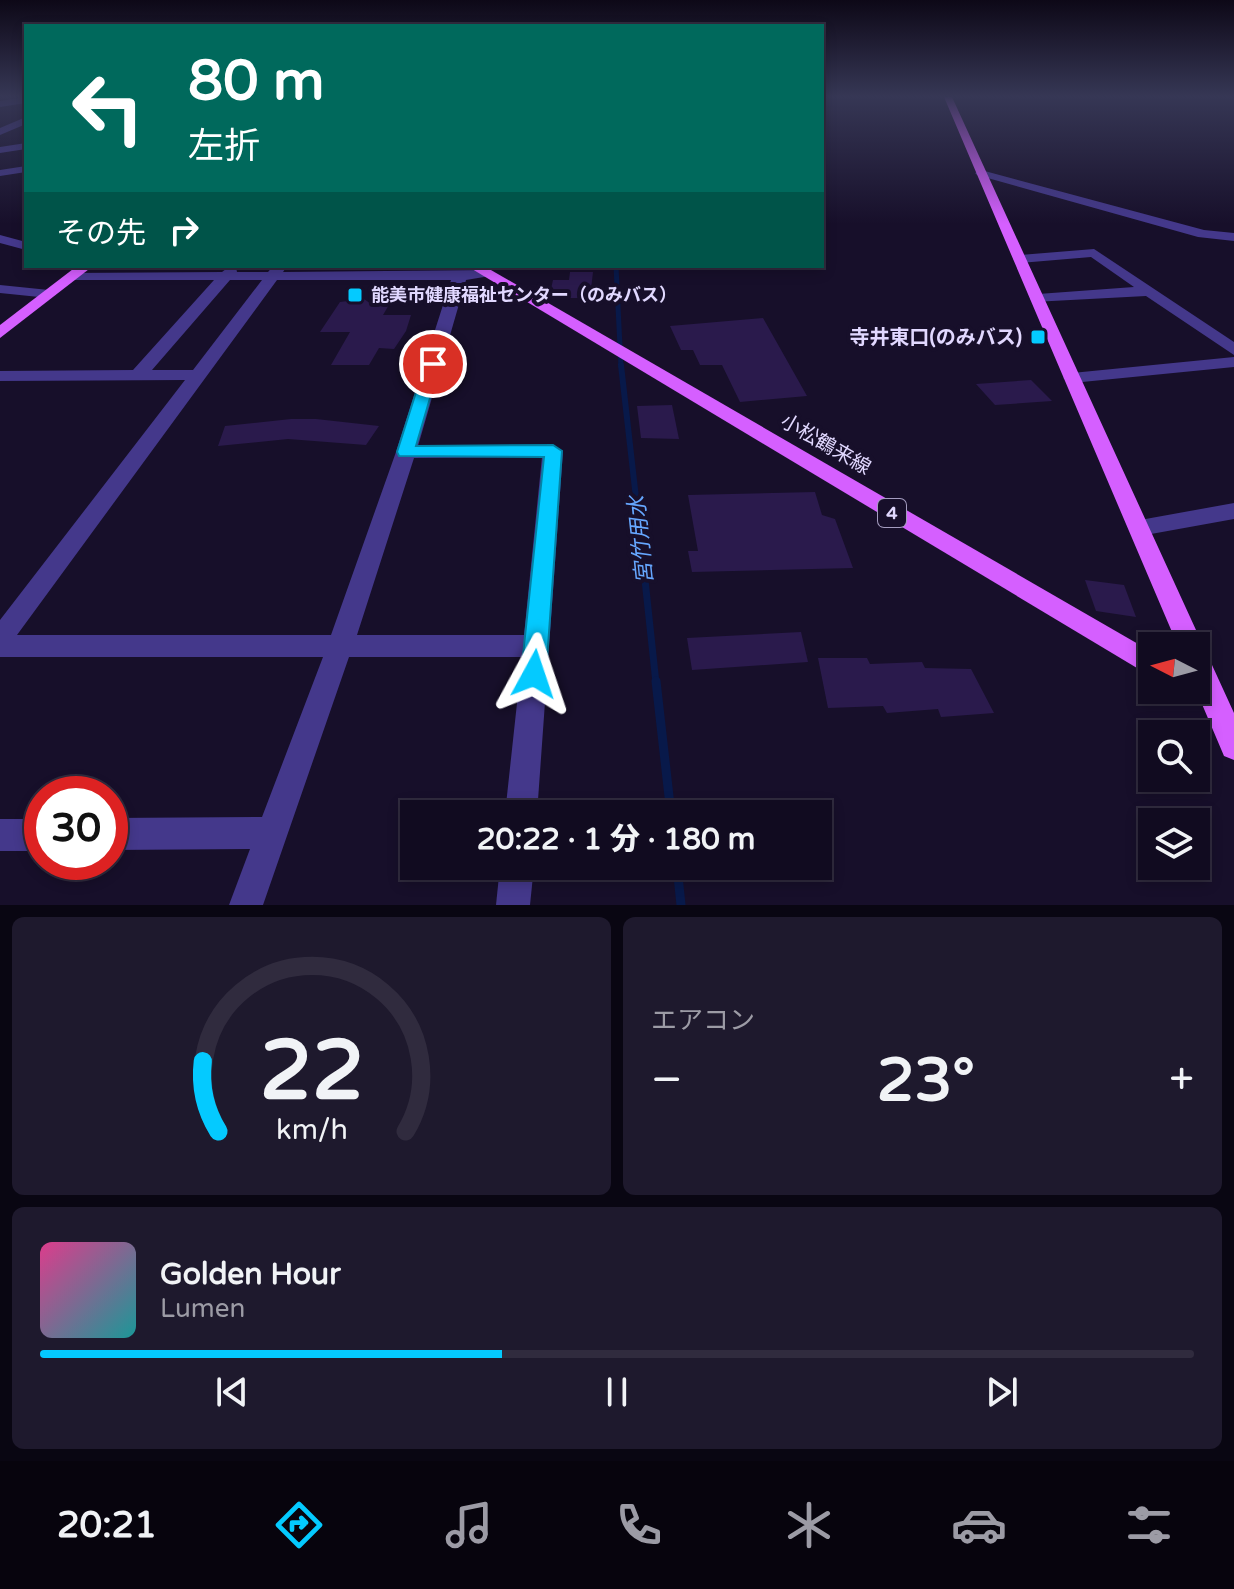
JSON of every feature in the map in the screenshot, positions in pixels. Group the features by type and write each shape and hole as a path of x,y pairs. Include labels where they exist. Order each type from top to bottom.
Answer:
{"main road":[{"path":"966,139 1185,632"},
{"path":"0,333 80,271"},
{"name":"小松鶴来線","path":"473,272 602,341 1138,658"},
{"path":"1214,702 1234,746"}],"street":[{"path":"0,150 24,146"},
{"path":"0,173 24,169"},
{"path":"981,173 1203,234 1234,237"},
{"path":"0,239 24,245"},
{"path":"1020,259 1094,253 1234,350"},
{"path":"80,271 473,272 246,905"},
{"path":"0,639 276,271"},
{"path":"138,375 230,272"},
{"path":"0,289 49,294"},
{"path":"1038,299 1147,291"},
{"path":"1072,378 1234,362"},
{"path":"0,376 199,375"},
{"path":"406,452 553,451 522,800"},
{"path":"1140,528 1234,511"},
{"path":"0,646 536,646"},
{"path":"128,834 270,833"},
{"path":"0,835 24,835"},
{"path":"513,905 516,880"}],"building":[{"path":"570,272 593,272 590,298 549,298 553,280 569,280"},
{"path":"393,298 383,315 411,315 406,331 394,349 379,348 369,365 331,365 350,332 320,332 340,302 364,299 371,304"},
{"path":"763,318 807,396 740,402 722,365 700,365 693,350 681,350 670,326"},
{"path":"1031,380 1052,401 995,405 976,384"},
{"path":"672,405 679,439 641,438 637,406"},
{"path":"291,419 379,426 366,445 288,439 218,446 225,426"},
{"path":"815,492 822,515 835,519 853,568 692,572 688,551 698,551 688,495"},
{"path":"1085,580 1124,585 1136,617 1096,611"},
{"path":"801,632 808,662 692,670 687,638"},
{"path":"818,658 867,658 870,664 922,662 925,668 971,669 994,713 941,717 938,709 887,713 883,706 828,708"}],"waterway":[{"name":"宮竹用水","path":"616,268 621,367"},
{"name":"宮竹用水","path":"621,365 637,507"},
{"name":"宮竹用水","path":"637,505 656,683"},
{"name":"宮竹用水","path":"656,681 669,800"},
{"name":"宮竹用水","path":"678,880 681,905"}],"place":[{"name":"能美市健康福祉センター（のみバス）","path":"355,295"},
{"name":"寺井東口(のみバス)","path":"1038,337"}],"route":[{"path":"433,364 406,452 553,451 534,674"}]}
